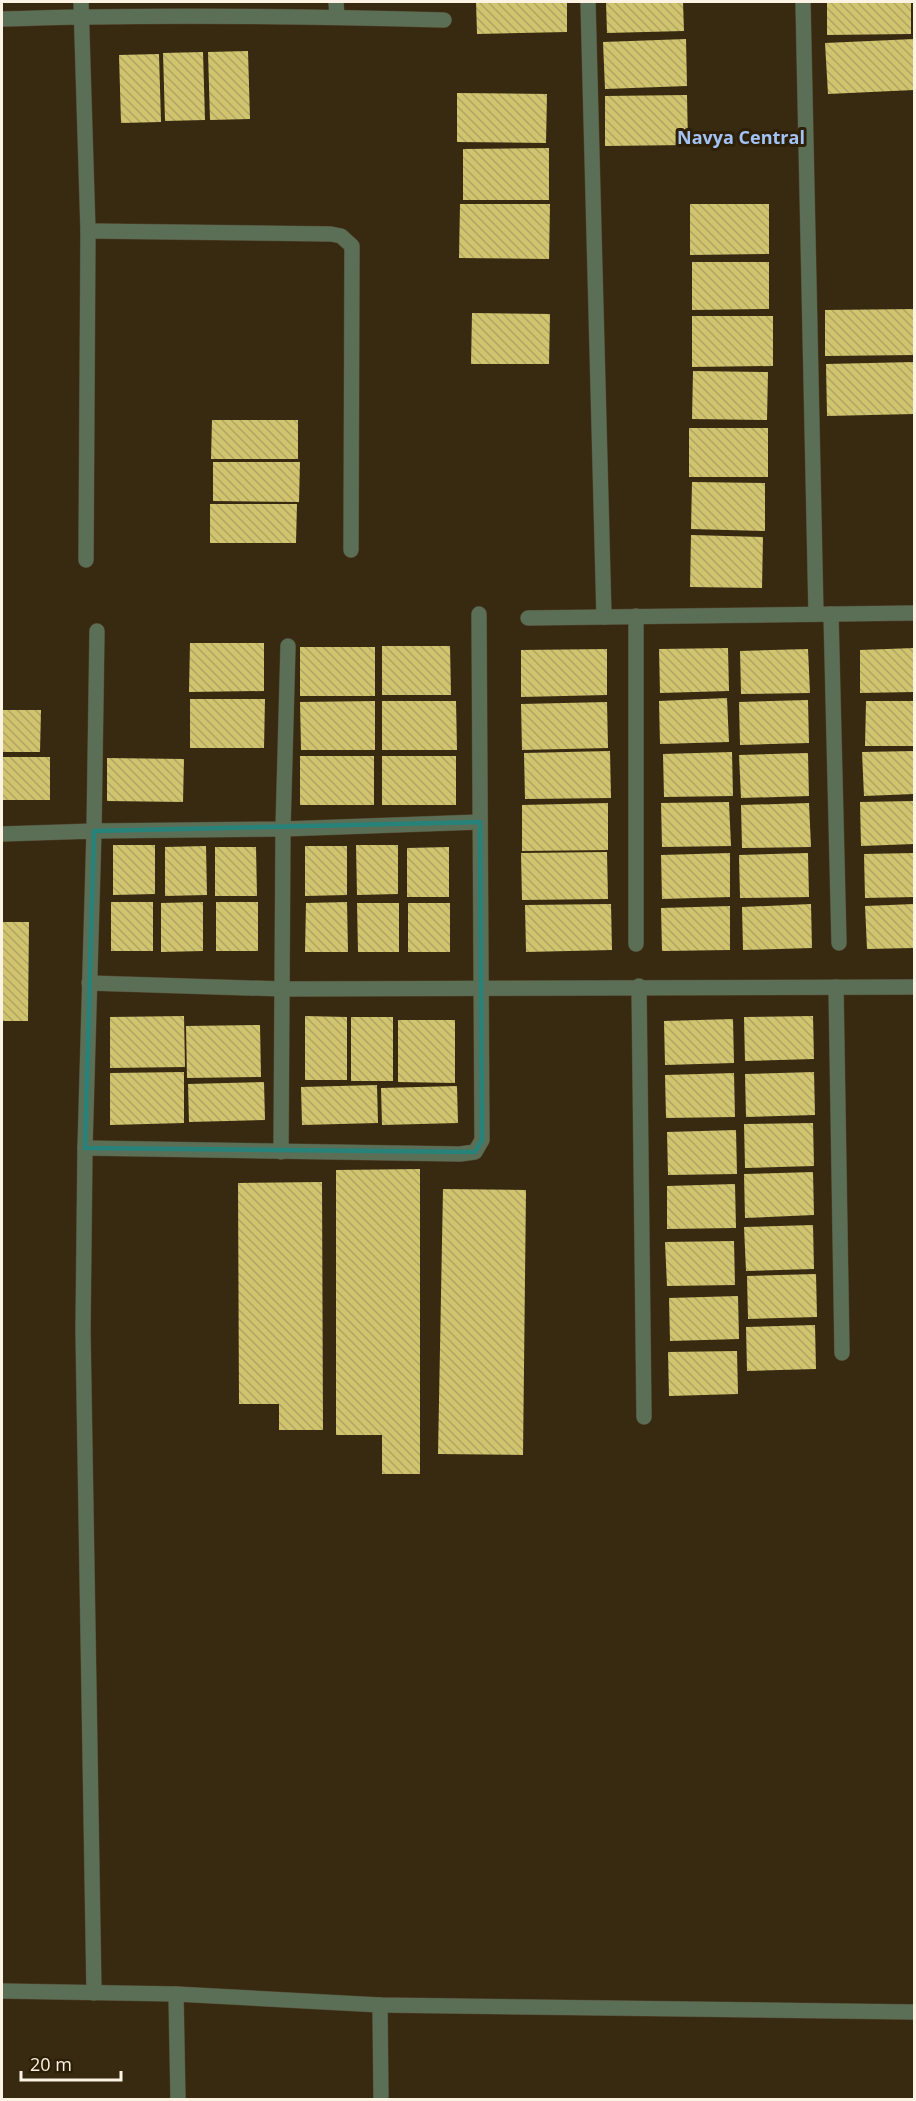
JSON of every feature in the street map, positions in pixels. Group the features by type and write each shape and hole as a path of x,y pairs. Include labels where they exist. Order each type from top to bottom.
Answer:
{"street":[{"path":"588,2 604,617"},
{"path":"803,2 824,614 839,943"},
{"path":"81,9 88,231 86,560"},
{"path":"2,19 81,9 336,9 444,20"},
{"path":"88,231 331,234 341,236 352,246 351,550"},
{"path":"528,618 915,613"},
{"path":"85,1148 460,1154 475,1152 482,1140 479,614"},
{"path":"636,616 636,944"},
{"path":"94,1993 83,1331 97,631"},
{"path":"281,1152 283,829 288,646"},
{"path":"2,834 283,829 480,822"},
{"path":"89,983 283,989 481,990 639,986 915,987"},
{"path":"639,986 644,1417"},
{"path":"836,987 842,1353"},
{"path":"2,1991 176,1994 380,2006 915,2012"},
{"path":"176,1994 178,2100"},
{"path":"380,2006 381,2100"}],"highlighted area":[{"path":"480,822 482,1140 475,1152 85,1148 94,831"}],"building":[{"path":"476,2 567,2 567,32 477,34"},
{"path":"606,2 683,2 684,31 607,33"},
{"path":"827,2 911,2 911,34 827,35"},
{"path":"686,39 687,86 605,89 603,42"},
{"path":"914,39 914,90 828,94 825,43"},
{"path":"248,51 250,119 210,120 208,52"},
{"path":"203,52 205,120 165,121 163,53"},
{"path":"159,54 161,122 121,123 119,55"},
{"path":"457,93 547,94 546,143 457,142"},
{"path":"687,95 688,145 605,146 605,96"},
{"path":"549,148 549,200 463,200 463,149"},
{"path":"460,204 550,204 549,259 459,258"},
{"path":"690,204 769,204 769,254 690,255"},
{"path":"692,262 769,262 769,309 692,310"},
{"path":"914,309 914,355 825,356 825,310"},
{"path":"472,313 550,314 549,364 471,364"},
{"path":"692,316 773,316 773,366 692,367"},
{"path":"914,362 914,414 827,416 826,364"},
{"path":"693,371 768,372 767,420 692,419"},
{"path":"212,420 298,420 298,459 211,459"},
{"path":"689,428 768,428 768,477 689,477"},
{"path":"213,462 300,462 299,502 213,501"},
{"path":"692,482 765,483 765,531 691,529"},
{"path":"210,504 297,504 296,543 210,543"},
{"path":"691,535 763,537 762,588 690,587"},
{"path":"190,643 264,643 264,691 189,692"},
{"path":"382,646 450,646 451,695 382,695"},
{"path":"300,647 375,647 375,696 300,696"},
{"path":"728,648 729,691 660,693 659,649"},
{"path":"914,648 914,692 860,693 860,650"},
{"path":"607,649 607,695 521,697 521,650"},
{"path":"808,649 810,693 741,694 740,651"},
{"path":"727,698 729,742 660,744 659,701"},
{"path":"190,699 265,699 264,748 190,748"},
{"path":"808,700 809,743 740,745 739,702"},
{"path":"375,701 375,750 301,750 300,702"},
{"path":"382,701 456,701 457,750 382,750"},
{"path":"866,701 914,701 914,746 865,746"},
{"path":"607,702 608,748 522,750 521,704"},
{"path":"2,710 41,710 40,752 2,752"},
{"path":"610,751 611,798 525,799 524,753"},
{"path":"914,751 914,794 864,796 862,752"},
{"path":"732,752 733,796 664,797 663,754"},
{"path":"808,753 809,796 741,798 739,755"},
{"path":"300,756 374,756 374,805 300,805"},
{"path":"382,756 456,756 456,805 382,805"},
{"path":"2,757 50,757 50,800 2,800"},
{"path":"107,758 184,759 183,802 107,801"},
{"path":"914,801 914,844 861,846 860,802"},
{"path":"729,802 731,846 662,847 661,803"},
{"path":"608,803 608,850 522,851 522,805"},
{"path":"809,803 811,847 742,848 741,805"},
{"path":"113,845 155,845 155,894 113,895"},
{"path":"356,845 398,845 398,894 357,895"},
{"path":"206,846 207,895 165,896 165,847"},
{"path":"305,846 347,846 347,895 305,896"},
{"path":"215,847 256,847 257,896 215,896"},
{"path":"449,847 449,897 407,897 407,848"},
{"path":"607,852 608,899 522,900 521,853"},
{"path":"730,853 730,897 662,899 661,855"},
{"path":"808,853 809,897 740,898 739,855"},
{"path":"914,853 914,897 865,898 864,854"},
{"path":"111,902 153,902 153,951 111,951"},
{"path":"203,902 203,951 161,952 161,903"},
{"path":"216,902 258,902 258,951 216,951"},
{"path":"347,902 348,952 305,952 306,903"},
{"path":"357,903 399,903 399,952 358,952"},
{"path":"408,903 450,903 450,952 408,952"},
{"path":"611,904 612,950 526,952 525,905"},
{"path":"811,904 812,948 743,950 742,907"},
{"path":"914,904 914,948 867,949 865,906"},
{"path":"730,906 730,950 662,951 661,908"},
{"path":"2,922 29,922 28,1021 2,1021"},
{"path":"184,1016 185,1067 110,1068 110,1017"},
{"path":"305,1016 347,1017 347,1080 305,1080"},
{"path":"813,1016 814,1059 745,1061 744,1017"},
{"path":"351,1017 393,1017 393,1081 351,1081"},
{"path":"733,1019 734,1063 665,1065 664,1021"},
{"path":"398,1020 455,1020 455,1083 398,1082"},
{"path":"260,1025 261,1077 187,1078 186,1026"},
{"path":"184,1072 184,1123 110,1125 110,1073"},
{"path":"814,1072 815,1115 746,1117 745,1074"},
{"path":"734,1073 735,1117 666,1118 665,1075"},
{"path":"264,1082 265,1120 189,1122 188,1084"},
{"path":"377,1085 378,1123 302,1125 301,1087"},
{"path":"457,1086 458,1123 382,1125 381,1088"},
{"path":"813,1123 814,1166 745,1168 744,1124"},
{"path":"736,1130 737,1174 668,1175 667,1132"},
{"path":"420,1169 420,1474 382,1474 382,1435 336,1435 336,1170"},
{"path":"813,1172 814,1215 745,1218 744,1174"},
{"path":"322,1182 323,1430 279,1430 279,1404 239,1404 238,1183"},
{"path":"735,1184 736,1228 667,1229 667,1186"},
{"path":"443,1189 526,1190 523,1455 438,1454"},
{"path":"813,1225 814,1269 746,1271 744,1227"},
{"path":"734,1241 735,1285 667,1286 665,1242"},
{"path":"816,1274 817,1317 748,1319 747,1276"},
{"path":"738,1296 739,1339 670,1341 669,1298"},
{"path":"815,1325 816,1369 747,1371 746,1327"},
{"path":"737,1351 738,1394 669,1396 668,1352"}],"district":[{"name":"Navya Central","path":"741,137"}]}
